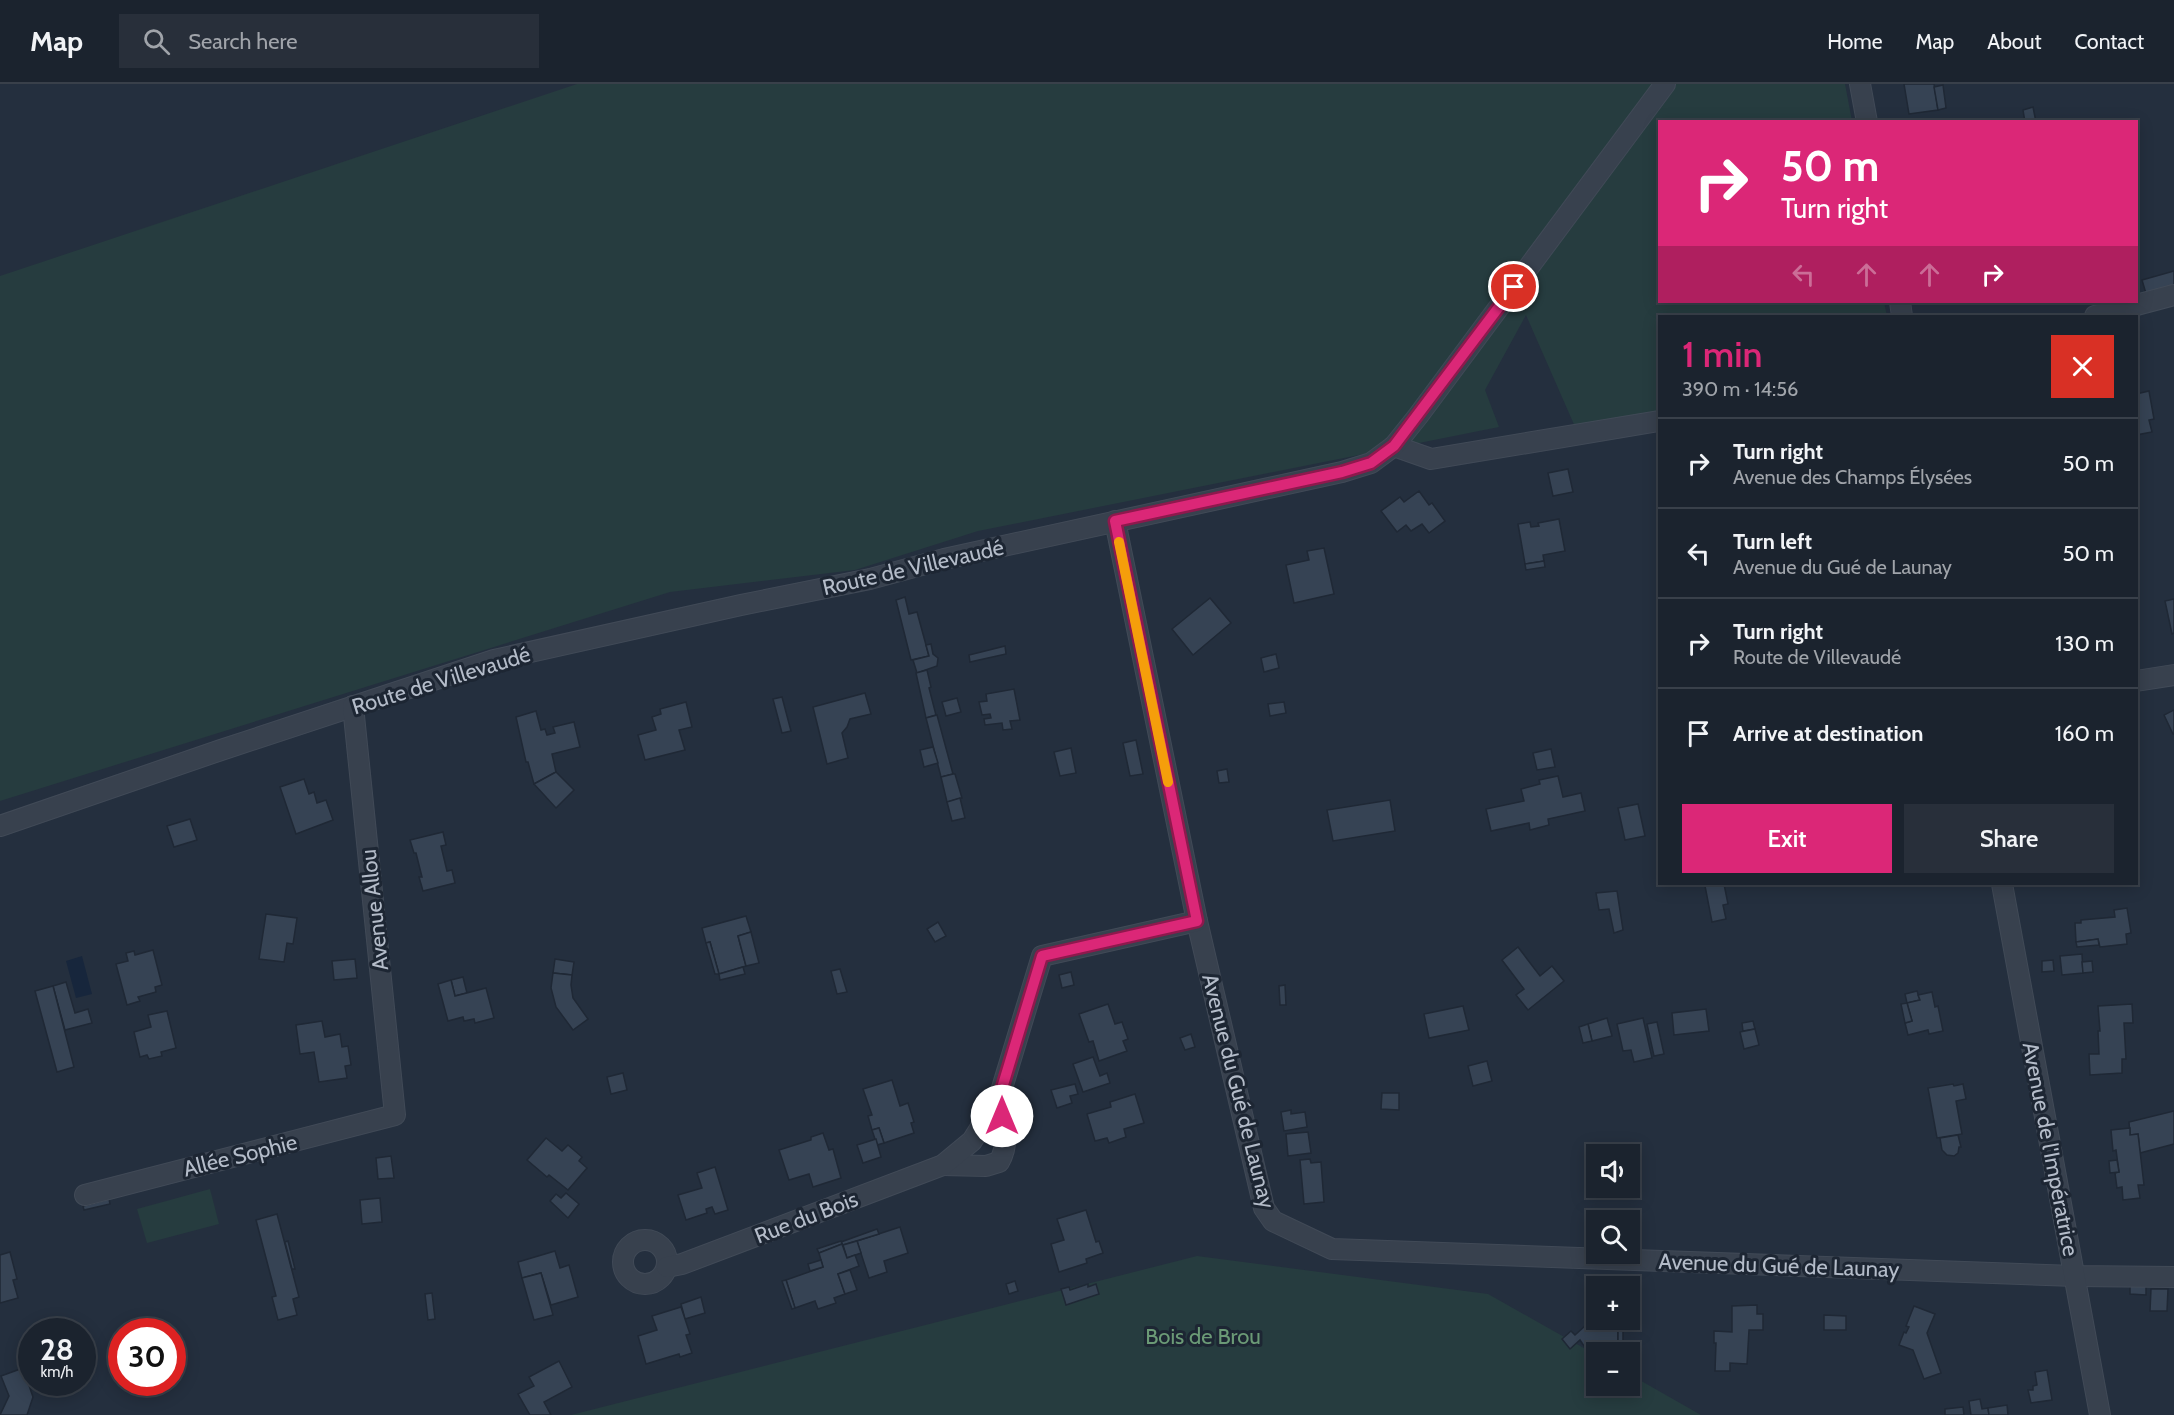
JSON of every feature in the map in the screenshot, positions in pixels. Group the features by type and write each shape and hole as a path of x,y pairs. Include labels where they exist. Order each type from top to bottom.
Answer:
{"street":[{"name":"Route de Villevaudé","path":"0,826 494,660 870,579 944,559 1342,472 1371,463 1394,446 1665,84"},
{"path":"1860,84 1867,120"},
{"path":"2099,315 2174,295"},
{"path":"1394,446 1431,459 1658,421"},
{"name":"Avenue du Gué de Launay","path":"1115,521 1197,921 1264,1208 1273,1221 1332,1249 2075,1276 2174,1277"},
{"path":"2138,681 2174,675"},
{"name":"Avenue Allou","path":"353,706 395,1115"},
{"name":"Avenue de l'Impératrice","path":"2002,885 2100,1415"},
{"name":"Rue du Bois","path":"667,1267 681,1264 944,1165 972,1141 999,1098 1042,956 1197,921"},
{"name":"Rue du Bois","path":"944,1165 986,1167 999,1162 1006,1151 1006,1134 999,1098"},
{"name":"Allée Sophie","path":"85,1195 395,1115"}],"green space":[{"path":"577,84 1845,84 1852,120 1658,120 1658,303 1884,303 1887,315 1658,315 1658,413 1576,429 1526,315 1485,390 1499,427 978,531 855,570 670,592 0,801 0,276"},
{"path":"210,1189 219,1224 147,1243 137,1209"},
{"name":"Bois de Brou","path":"1197,1256 1488,1294 1586,1349 1586,1396 1640,1396 1640,1380 1701,1415 571,1415"}],"water":[{"path":"82,956 92,994 76,998 66,961"}],"building":[{"path":"1904,84 1934,84 1938,110 1909,114"},
{"path":"1943,85 1946,108 1938,110 1934,87"},
{"path":"2033,107 2036,120 2025,120 2023,110"},
{"path":"2174,271 2174,290 2147,297 2142,280"},
{"path":"2149,391 2154,419 2149,420 2152,432 2138,435 2138,394"},
{"path":"1568,469 1573,492 1553,496 1548,473"},
{"path":"1419,491 1429,505 1432,503 1445,521 1429,533 1422,524 1411,531 1406,525 1397,532 1381,511 1400,497 1404,502"},
{"path":"1559,519 1565,551 1543,555 1544,561 1525,564 1518,524 1530,522 1531,527 1539,526 1538,523"},
{"path":"1324,548 1334,594 1294,603 1286,565 1309,560 1307,551"},
{"path":"1544,561 1545,567 1526,570 1525,564"},
{"path":"905,597 909,614 917,612 929,656 911,660 896,600"},
{"path":"1210,598 1231,623 1193,655 1172,629"},
{"path":"2174,599 2174,633 2172,634 2165,601"},
{"path":"931,644 933,654 938,658 937,666 917,673 913,660 929,656 926,645"},
{"path":"1005,646 1006,654 970,662 969,655"},
{"path":"1276,654 1279,668 1264,672 1261,658"},
{"path":"927,670 936,715 926,718 916,673"},
{"path":"1014,689 1020,720 1010,721 1012,729 1003,730 1002,723 985,725 984,719 991,718 990,714 982,715 979,702 987,701 986,694"},
{"path":"865,693 871,714 850,719 842,733 848,758 827,764 813,707"},
{"path":"782,697 791,731 782,733 773,699"},
{"path":"957,698 961,712 946,716 942,702"},
{"path":"686,702 692,727 679,730 685,750 645,760 638,735 656,730 652,717 661,714 660,709"},
{"path":"1284,702 1286,713 1270,716 1268,704"},
{"path":"2174,710 2174,734 2173,734 2164,715"},
{"path":"536,711 541,730 545,729 547,735 555,733 553,727 574,722 580,747 552,754 556,772 534,784 528,762 526,762 516,717"},
{"path":"937,715 953,774 941,777 926,718"},
{"path":"1136,740 1143,774 1130,776 1123,743"},
{"path":"933,747 938,763 924,767 920,750"},
{"path":"1071,748 1076,773 1060,776 1054,752"},
{"path":"1551,749 1555,767 1537,770 1533,753"},
{"path":"1227,769 1229,782 1219,783 1217,771"},
{"path":"556,772 574,790 556,808 534,784"},
{"path":"955,774 962,798 947,802 941,777"},
{"path":"1558,776 1563,797 1581,793 1585,811 1548,819 1549,825 1530,830 1529,823 1491,831 1486,809 1524,801 1521,789 1540,784 1539,780"},
{"path":"304,779 309,794 314,792 317,803 326,800 333,820 296,834 280,787"},
{"path":"960,798 965,818 952,821 947,802"},
{"path":"1390,800 1395,831 1333,841 1327,810"},
{"path":"1638,804 1645,836 1625,840 1618,808"},
{"path":"190,819 197,840 174,847 167,826"},
{"path":"443,832 446,845 441,846 447,871 452,870 455,883 423,891 416,853 414,853 410,840"},
{"path":"1724,885 1728,904 1723,905 1726,919 1712,922 1705,886"},
{"path":"1617,891 1623,930 1614,933 1609,909 1599,910 1596,893"},
{"path":"2127,908 2131,933 2126,934 2127,944 2100,947 2098,939 2076,942 2075,923 2081,923 2081,920 2115,917 2114,910"},
{"path":"266,914 297,918 293,944 287,943 284,962 259,959"},
{"path":"746,916 751,932 738,936 746,966 719,974 710,942 706,943 702,928"},
{"path":"938,922 946,936 935,942 927,929"},
{"path":"751,932 759,963 746,966 738,936"},
{"path":"2098,939 2099,945 2077,947 2076,942"},
{"path":"710,942 719,974 715,974 706,943"},
{"path":"1518,947 1540,976 1552,966 1564,981 1528,1010 1516,995 1524,989 1502,960"},
{"path":"153,950 162,985 155,987 156,992 138,997 140,1001 127,1005 116,964 128,961 126,953 134,951 135,955"},
{"path":"2082,954 2083,973 2062,975 2060,956"},
{"path":"355,959 357,978 334,980 332,961"},
{"path":"555,959 574,962 572,975 553,973"},
{"path":"2053,960 2054,971 2042,972 2042,961"},
{"path":"2092,961 2093,972 2083,973 2082,962"},
{"path":"743,967 745,974 720,980 719,974"},
{"path":"840,969 847,992 837,994 831,971"},
{"path":"1071,972 1074,985 1062,988 1059,975"},
{"path":"553,973 572,975 573,998 588,1019 573,1030 556,1007 551,988"},
{"path":"463,977 467,993 455,996 451,980"},
{"path":"451,980 455,996 486,988 494,1018 475,1023 474,1019 464,1021 463,1017 448,1021 438,984"},
{"path":"66,982 75,1013 88,1009 92,1023 65,1030 53,986"},
{"path":"1285,985 1286,1005 1280,1005 1279,986"},
{"path":"53,986 74,1067 57,1072 35,991"},
{"path":"1917,991 1920,1000 1907,1003 1905,994"},
{"path":"1932,992 1935,1007 1938,1006 1943,1031 1929,1034 1928,1030 1908,1035 1905,1023 1912,1021 1907,1003 1920,1000 1918,995"},
{"path":"1907,1003 1912,1021 1905,1023 1901,1004"},
{"path":"1108,1004 1115,1024 1122,1022 1128,1039 1123,1041 1127,1051 1099,1061 1093,1041 1089,1042 1079,1014"},
{"path":"2132,1004 2133,1023 2124,1023 2126,1059 2122,1059 2122,1073 2090,1075 2089,1054 2099,1054 2098,1006"},
{"path":"1463,1006 1469,1030 1429,1038 1424,1014"},
{"path":"1706,1009 1709,1031 1674,1035 1672,1013"},
{"path":"167,1011 176,1048 161,1052 162,1056 149,1059 147,1055 140,1057 134,1032 151,1027 148,1015"},
{"path":"1607,1018 1612,1036 1592,1041 1588,1024"},
{"path":"1643,1018 1652,1058 1634,1062 1631,1050 1623,1051 1617,1024"},
{"path":"322,1021 325,1037 340,1034 342,1047 348,1046 351,1065 345,1066 347,1078 319,1082 314,1052 300,1054 296,1025"},
{"path":"1753,1021 1755,1029 1743,1031 1742,1023"},
{"path":"1657,1022 1664,1054 1654,1056 1647,1024"},
{"path":"1588,1024 1592,1041 1583,1043 1579,1027"},
{"path":"1755,1029 1759,1045 1744,1049 1740,1032"},
{"path":"1191,1034 1195,1047 1185,1050 1180,1038"},
{"path":"1093,1057 1100,1076 1107,1073 1110,1083 1083,1092 1073,1064"},
{"path":"1487,1061 1492,1081 1473,1086 1468,1066"},
{"path":"623,1073 627,1090 611,1094 607,1077"},
{"path":"892,1080 900,1106 908,1103 914,1122 911,1123 914,1133 884,1143 879,1128 872,1130 868,1116 872,1115 863,1089"},
{"path":"1075,1084 1078,1094 1070,1096 1072,1103 1057,1108 1051,1090"},
{"path":"1953,1084 1954,1086 1963,1084 1966,1099 1956,1101 1962,1134 1937,1138 1928,1088"},
{"path":"1382,1093 1399,1093 1399,1110 1381,1109"},
{"path":"1135,1094 1144,1123 1124,1129 1126,1137 1109,1143 1107,1138 1095,1141 1087,1114 1111,1107 1110,1102"},
{"path":"1291,1110 1291,1114 1305,1112 1307,1127 1284,1131 1281,1112"},
{"path":"2174,1111 2174,1144 2140,1153 2138,1134 2130,1135 2129,1122"},
{"path":"879,1128 884,1143 877,1145 872,1130"},
{"path":"2130,1128 2130,1135 2138,1134 2144,1185 2138,1185 2140,1198 2123,1200 2122,1187 2117,1188 2115,1173 2119,1172 2116,1150 2113,1151 2111,1130"},
{"path":"1308,1132 1311,1153 1288,1156 1286,1134"},
{"path":"823,1133 829,1150 833,1149 841,1178 813,1187 809,1174 789,1180 779,1150 811,1140 811,1137"},
{"path":"1958,1135 1961,1147 1958,1153 1954,1156 1947,1155 1942,1150 1940,1138"},
{"path":"546,1138 562,1151 568,1145 582,1157 579,1161 587,1168 568,1190 549,1175 547,1177 527,1160"},
{"path":"876,1139 881,1157 863,1163 857,1145"},
{"path":"391,1156 394,1178 378,1179 376,1158"},
{"path":"1310,1159 1311,1163 1321,1162 1324,1202 1304,1204 1300,1160"},
{"path":"2117,1160 2119,1172 2110,1173 2109,1161"},
{"path":"715,1167 728,1210 715,1214 712,1207 706,1209 707,1213 686,1220 678,1195 702,1188 697,1173"},
{"path":"566,1193 579,1204 568,1218 550,1201 556,1194 561,1198"},
{"path":"380,1198 382,1222 362,1224 360,1200"},
{"path":"109,1199 110,1204 84,1210 83,1206"},
{"path":"1086,1210 1096,1242 1099,1241 1103,1253 1086,1259 1087,1263 1059,1272 1051,1244 1064,1240 1057,1219"},
{"path":"277,1214 299,1297 293,1299 297,1315 278,1320 272,1297 276,1296 256,1220"},
{"path":"900,1227 908,1253 884,1261 887,1272 869,1278 857,1241"},
{"path":"877,1229 879,1234 843,1245 841,1242"},
{"path":"288,1241 295,1269 292,1269 285,1242"},
{"path":"841,1241 842,1244 819,1253 817,1249"},
{"path":"857,1241 861,1253 847,1258 843,1245"},
{"path":"842,1244 847,1258 855,1255 859,1266 838,1274 845,1294 834,1298 836,1303 818,1309 815,1301 795,1308 786,1280 823,1267 819,1253"},
{"path":"555,1251 560,1268 569,1265 578,1297 551,1305 541,1273 522,1278 518,1262"},
{"path":"10,1252 17,1279 13,1280 18,1298 0,1303 0,1255"},
{"path":"821,1260 823,1267 810,1271 808,1264"},
{"path":"850,1270 857,1290 845,1294 838,1274"},
{"path":"541,1273 553,1315 534,1320 522,1278"},
{"path":"786,1280 795,1308 792,1309 782,1281"},
{"path":"1015,1281 1018,1291 1009,1294 1006,1284"},
{"path":"2130,1282 2146,1282 2146,1295 2130,1294"},
{"path":"1088,1284 1088,1287 1096,1284 1099,1294 1066,1305 1061,1289 1069,1287 1070,1290"},
{"path":"2151,1289 2168,1289 2167,1311 2150,1311"},
{"path":"432,1293 435,1319 428,1320 425,1294"},
{"path":"701,1297 705,1313 685,1319 681,1304"},
{"path":"1757,1305 1757,1314 1763,1314 1763,1330 1749,1330 1747,1364 1730,1363 1730,1371 1715,1371 1714,1331 1732,1332 1732,1306"},
{"path":"1914,1306 1935,1314 1927,1333 1941,1373 1924,1379 1913,1350 1899,1345 1904,1332 1906,1333 1909,1327 1906,1326"},
{"path":"681,1307 690,1334 686,1335 692,1353 680,1357 679,1354 646,1364 638,1336 657,1330 652,1316"},
{"path":"1824,1315 1846,1316 1846,1330 1824,1330"},
{"path":"1586,1325 1586,1330 1618,1330 1618,1342 1586,1342 1586,1349 1580,1340 1570,1349 1562,1339 1571,1331 1575,1335"},
{"path":"1618,1330 1623,1330 1623,1342 1618,1342"},
{"path":"559,1361 572,1387 544,1402 551,1415 530,1415 518,1394 534,1386 529,1377"},
{"path":"18,1370 18,1396 33,1397 27,1415 0,1415 9,1396 1,1376"},
{"path":"2047,1370 2052,1400 2031,1403 2028,1390 2033,1390 2033,1386 2037,1385 2035,1372"},
{"path":"1980,1399 1982,1409 1988,1408 1989,1415 1971,1415 1969,1401"},
{"path":"2007,1405 2008,1415 1989,1415 1988,1408"},
{"path":"1963,1407 1964,1415 1945,1415 1945,1409"}],"slow traffic":[{"path":"1119,542 1168,782"}],"route":[{"path":"1002,1116 999,1098 1042,956 1197,921 1115,521 1342,472 1371,463 1394,446 1514,287"}]}
